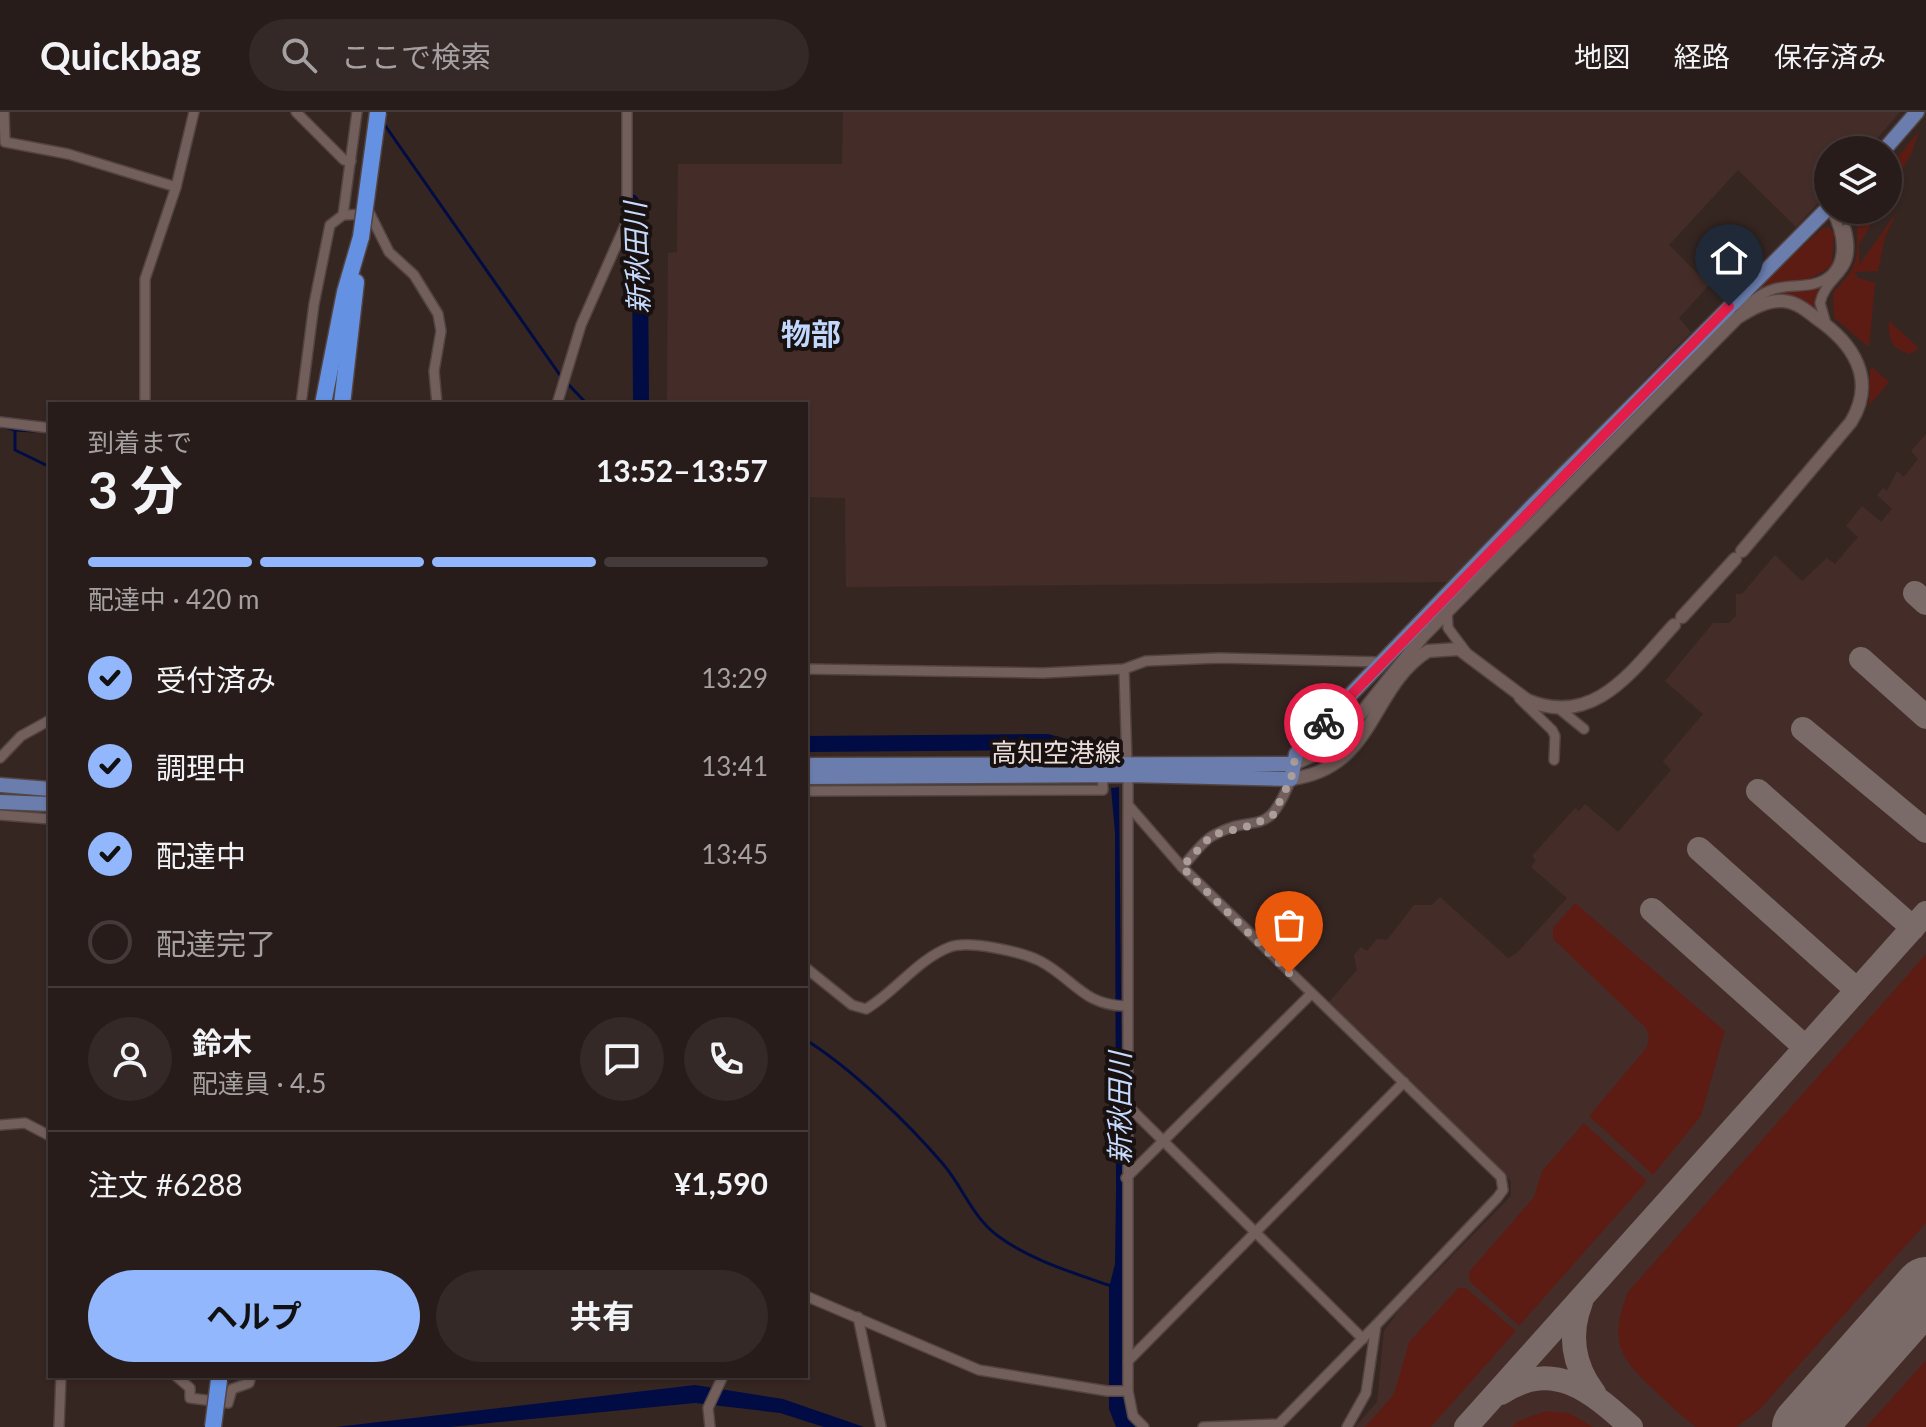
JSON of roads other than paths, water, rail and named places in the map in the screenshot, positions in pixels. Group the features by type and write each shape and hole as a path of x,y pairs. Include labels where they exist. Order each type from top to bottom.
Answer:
{"highway":[{"path":"342,402 378,112"},
{"path":"323,402 345,292 361,237"},
{"path":"351,402 352,322"},
{"path":"213,1427 219,1378"}],"main road":[{"path":"1896,136 1917,112"},
{"path":"1293,771 1299,748 1464,575 1816,224"},
{"name":"高知空港線","path":"808,765 1293,771"},
{"name":"高知空港線","path":"808,777 1102,775 1127,769"},
{"path":"0,785 48,789"},
{"path":"0,802 48,804"}],"street":[{"path":"145,402 144,282 176,187 194,112"},
{"path":"296,112 344,160 351,161"},
{"path":"343,215 357,112"},
{"path":"558,402 581,325 627,221 627,112"},
{"path":"2,114 5,142 68,154 176,187"},
{"path":"301,402 314,304 330,225 343,215 370,214 389,252 414,275 432,301 441,331 434,371 437,402"},
{"path":"1182,867 1212,835 1270,818 1281,803 1293,771 1336,745 1447,610 1737,318 1746,305 1765,293 1817,283 1834,270 1842,244 1836,224"},
{"path":"1826,324 1821,310 1821,296 1841,274 1849,251 1844,224"},
{"path":"1514,693 1539,705 1557,707 1583,704 1613,692 1738,555 1860,407 1863,387 1858,360 1850,346 1826,324 1798,305 1782,301 1760,305 1737,318"},
{"path":"0,422 48,428"},
{"path":"1447,610 1448,628 1466,652 1552,730 1555,736 1554,760"},
{"path":"1293,771 1321,772 1344,758 1361,740 1398,682 1421,656 1438,648 1466,652"},
{"path":"808,669 1043,673 1124,669 1146,661 1219,658 1384,662"},
{"path":"1124,669 1129,806 1121,1006 1125,1103 1127,1392 1133,1416 1144,1427"},
{"path":"1557,707 1584,729"},
{"path":"0,758 21,736 48,721"},
{"path":"808,791 1103,790 1102,775"},
{"path":"1129,806 1182,867 1501,1177 1503,1190 1279,1424 1203,1427"},
{"path":"0,815 48,819"},
{"path":"808,970 852,1005 866,1009 950,947 971,944 1040,961 1097,1004 1121,1006"},
{"path":"1126,1178 1311,994"},
{"path":"1128,1361 1404,1082"},
{"path":"1125,1103 1363,1339"},
{"path":"0,1125 25,1123 48,1135"},
{"path":"808,1297 979,1370 1127,1392"},
{"path":"858,1317 881,1427"},
{"path":"1347,1427 1366,1393 1376,1325"},
{"path":"59,1427 61,1378"},
{"path":"178,1378 190,1388 190,1398 228,1403 232,1389 249,1383 250,1378"},
{"path":"710,1427 708,1408 722,1380"}],"water":[{"path":"1119,787 1125,1397 1129,1416 1136,1427 1116,1427 1109,1409 1109,1288 1115,1264 1116,1190 1115,833 1111,788"},
{"path":"695,1385 783,1399 864,1427 824,1427 780,1413 695,1403 450,1427 336,1427"}],"waterway":[{"path":"384,124 562,378"},
{"name":"新秋田川","path":"631,202 640,261 641,402"},
{"path":"567,383 585,402"},
{"path":"0,426 15,430 15,450 48,466"},
{"path":"15,430 35,431"},
{"name":"新秋田川","path":"808,744 1047,742 1084,752"},
{"path":"808,1041 860,1081 913,1131 950,1173 981,1220 998,1236 1038,1259 1111,1286"}],"district":[{"name":"物部","path":"811,333"}]}
